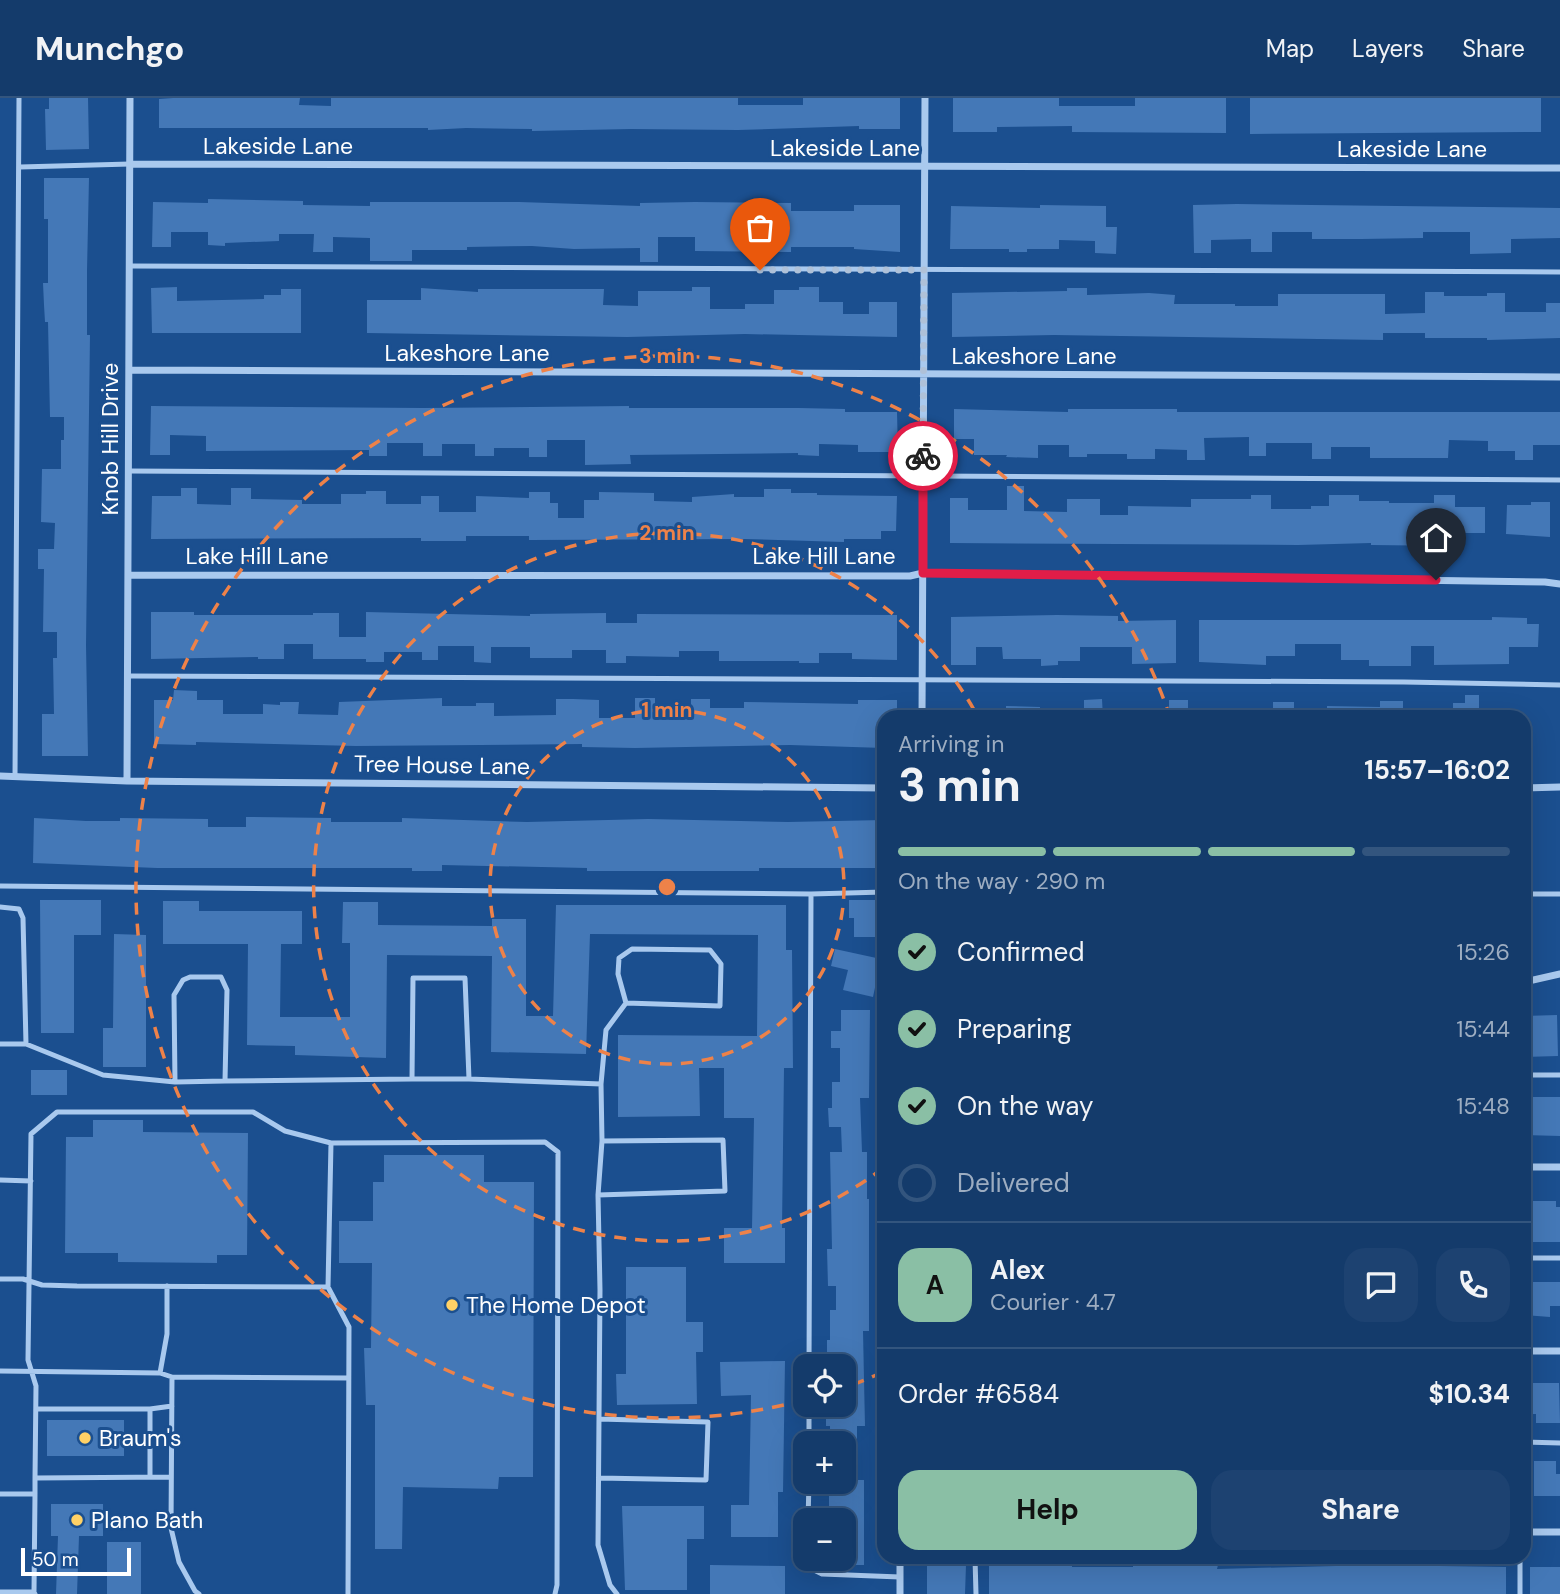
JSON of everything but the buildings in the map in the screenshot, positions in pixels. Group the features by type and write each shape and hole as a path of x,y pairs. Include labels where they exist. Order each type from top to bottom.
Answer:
{"street":[{"name":"Knob Hill Drive","path":"127,781 130,98"},
{"path":"922,710 925,98"},
{"name":"Lakeside Lane","path":"130,164 1560,168"},
{"name":"Lakeshore Lane","path":"130,370 1560,377"},
{"name":"Lake Hill Lane","path":"129,575 910,576 923,573 1560,584"},
{"name":"Tree House Lane","path":"0,776 127,781 877,788"},
{"path":"1531,788 1560,788"},
{"path":"1531,980 1560,974"},
{"path":"1531,1167 1560,1167"},
{"path":"1531,1351 1560,1351"},
{"path":"1531,1532 1560,1532"},
{"path":"900,1564 900,1594"}],"lane":[{"path":"15,777 19,98"},
{"path":"20,167 130,164"},
{"path":"130,266 1560,272"},
{"path":"129,471 1560,480"},
{"path":"128,676 1390,681 1560,685"},
{"path":"0,886 811,894 877,892"},
{"path":"809,1354 811,894"},
{"path":"1531,894 1560,894"},
{"path":"0,907 19,909 23,918 26,1044"},
{"path":"632,949 710,950 721,964 720,1006 626,1003 618,974 619,958 632,949"},
{"path":"175,1082 174,995 183,980 190,977 221,977 227,990 225,1081"},
{"path":"412,1079 413,978 465,978 469,1079"},
{"path":"617,1594 610,1585 598,1545 598,1195 602,1141 601,1084 606,1030 626,1003"},
{"path":"0,1044 26,1044 103,1075 175,1082 469,1079 601,1084"},
{"path":"1531,1075 1560,1075"},
{"path":"0,1592 35,1593 37,1409 36,1386 28,1360 30,1134 57,1112 253,1112 285,1131 331,1143 545,1142 558,1152 555,1594"},
{"path":"598,1195 725,1191 723,1140 602,1141"},
{"path":"331,1143 328,1287 349,1327 348,1594"},
{"path":"0,1180 30,1181"},
{"path":"1531,1258 1560,1258"},
{"path":"0,1279 30,1281 42,1285 328,1287"},
{"path":"160,1373 167,1334 167,1286"},
{"path":"0,1371 160,1373 172,1377 349,1378"},
{"path":"172,1377 171,1528 179,1562 194,1593"},
{"path":"37,1409 150,1409 172,1406"},
{"path":"150,1409 150,1477"},
{"path":"599,1419 708,1422 706,1480 599,1478"},
{"path":"1531,1442 1560,1443"},
{"path":"35,1478 170,1477"},
{"path":"0,1494 35,1494"},
{"path":"975,1564 976,1594"},
{"path":"1520,1564 1520,1594"},
{"path":"816,1571 822,1574 900,1577"}],"way so far":[{"path":"760,270 924,270 923,456"}],"place":[{"name":"The Home Depot","path":"452,1305"},
{"name":"Braum's","path":"85,1438"},
{"name":"Plano Bath","path":"77,1520"}],"route":[{"path":"923,456 923,573 1436,580"}]}
